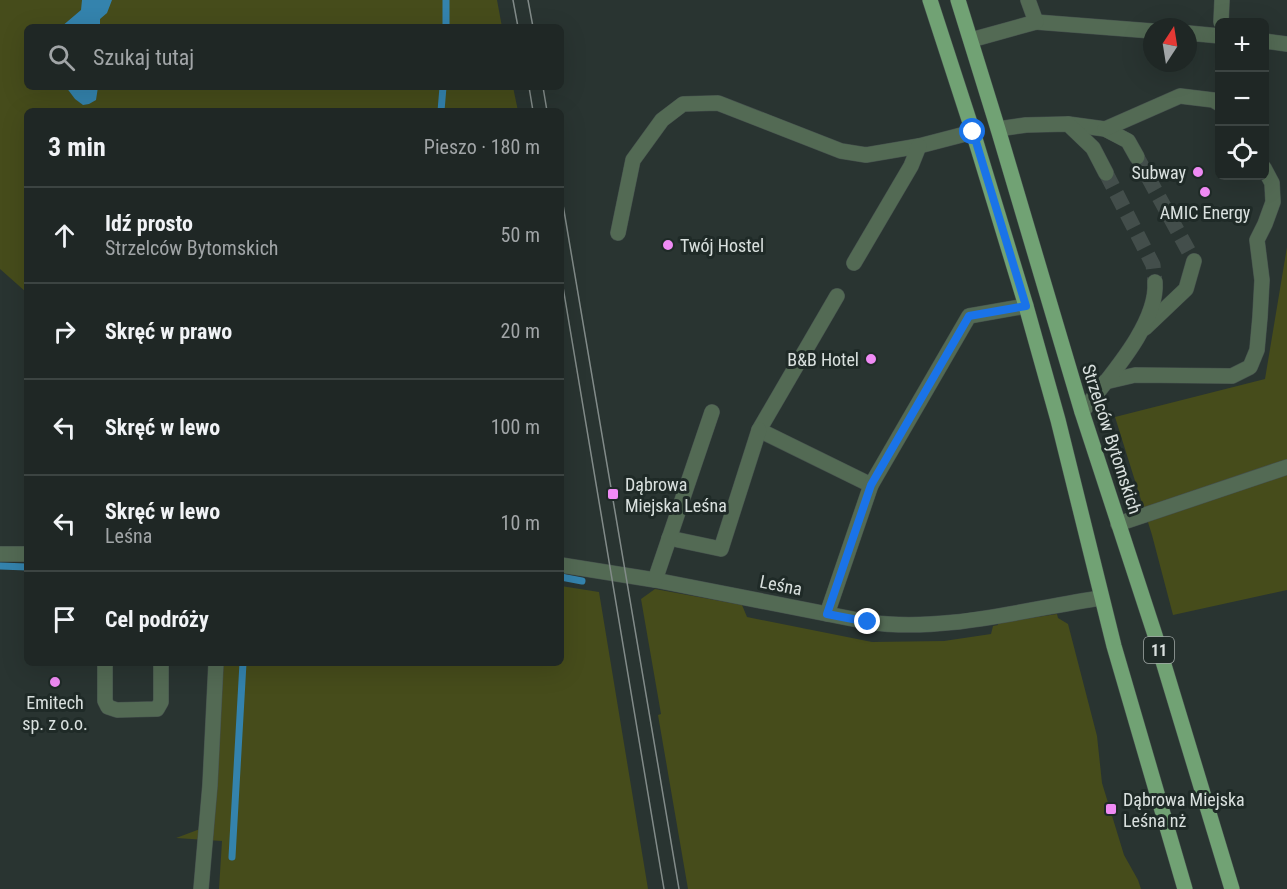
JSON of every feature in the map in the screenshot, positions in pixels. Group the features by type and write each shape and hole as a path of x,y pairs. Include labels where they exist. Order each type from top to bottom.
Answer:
{"main road":[{"name":"11","path":"930,0 1026,306 1058,420 1101,598 1185,889"},
{"name":"Strzelców Bytomskich","path":"958,0 1082,412 1155,635 1232,889"}],"street":[{"path":"1028,0 1036,22"},
{"path":"1221,18 1222,0"},
{"path":"971,40 1036,22 1143,30"},
{"path":"1197,34 1215,36"},
{"path":"1269,42 1287,44"},
{"path":"1105,129 1180,96 1215,101"},
{"path":"618,233 633,160 662,120 683,104 718,103 841,151 866,155 919,146 973,132"},
{"path":"1068,124 1093,147 1106,173"},
{"path":"998,129 1026,125 1068,124 1105,129 1128,141 1137,157"},
{"path":"854,263 911,166 919,146"},
{"path":"1105,382 1135,375 1232,376 1250,367 1257,350 1261,308 1262,280 1257,240 1266,224 1273,202 1272,183 1269,177"},
{"path":"1082,412 1145,328 1186,290 1194,261"},
{"path":"1145,328 1155,282"},
{"path":"669,538 721,549 759,430 837,296"},
{"path":"827,614 871,485 969,316 1026,306"},
{"path":"655,580 712,412"},
{"path":"759,430 871,485"},
{"path":"1118,524 1287,467"},
{"path":"0,554 24,554"},
{"name":"Leśna","path":"564,565 655,580 877,623 909,626 949,623 1101,598"},
{"path":"105,666 105,701 108,707 117,710 157,709 161,702 161,666"},
{"path":"201,889 210,785 216,666"}],"green space":[{"path":"0,0 497,0 501,24 24,24 24,90 514,90 517,108 24,108 24,290 0,269"},
{"path":"1287,247 1287,590 1173,615 1152,535 1115,417 1265,379"},
{"path":"564,586 599,592 648,889 219,889 222,841 176,838 200,829 210,666 564,666"},
{"path":"655,589 742,605 747,617 872,642 944,641 991,634 993,626 998,623 1057,614 1058,618 1068,624 1097,736 1102,783 1124,855 1141,889 688,889 641,599"}],"water":[{"path":"82,0 112,0 107,13 100,19 100,24 65,24 81,10"},
{"path":"68,90 98,90 96,100 89,104 83,105"}],"waterway":[{"path":"446,0 446,24"},
{"path":"441,108 443,90"},
{"path":"0,566 24,567"},
{"path":"564,578 582,581"},
{"path":"232,857 243,666"}],"tunnel":[{"path":"1137,157 1194,261"},
{"path":"1106,173 1153,265 1155,282"}],"tram line":[{"path":"513,0 517,24"},
{"path":"528,0 532,24"},
{"path":"530,90 532,108"},
{"path":"544,90 546,108"},
{"path":"564,211 679,889"},
{"path":"564,293 664,889"}],"place":[{"name":"Subway","path":"1198,172"},
{"name":"AMIC Energy","path":"1205,192"},
{"name":"Twój Hostel","path":"668,245"},
{"name":"B&B Hotel","path":"871,359"},
{"name":"Dąbrowa Miejska Leśna","path":"613,494"},
{"name":"Emitech sp. z o.o.","path":"55,682"},
{"name":"Dąbrowa Miejska Leśna nż","path":"1111,809"}],"route":[{"path":"868,622 827,614 871,485 969,316 1026,306 973,132"}]}
